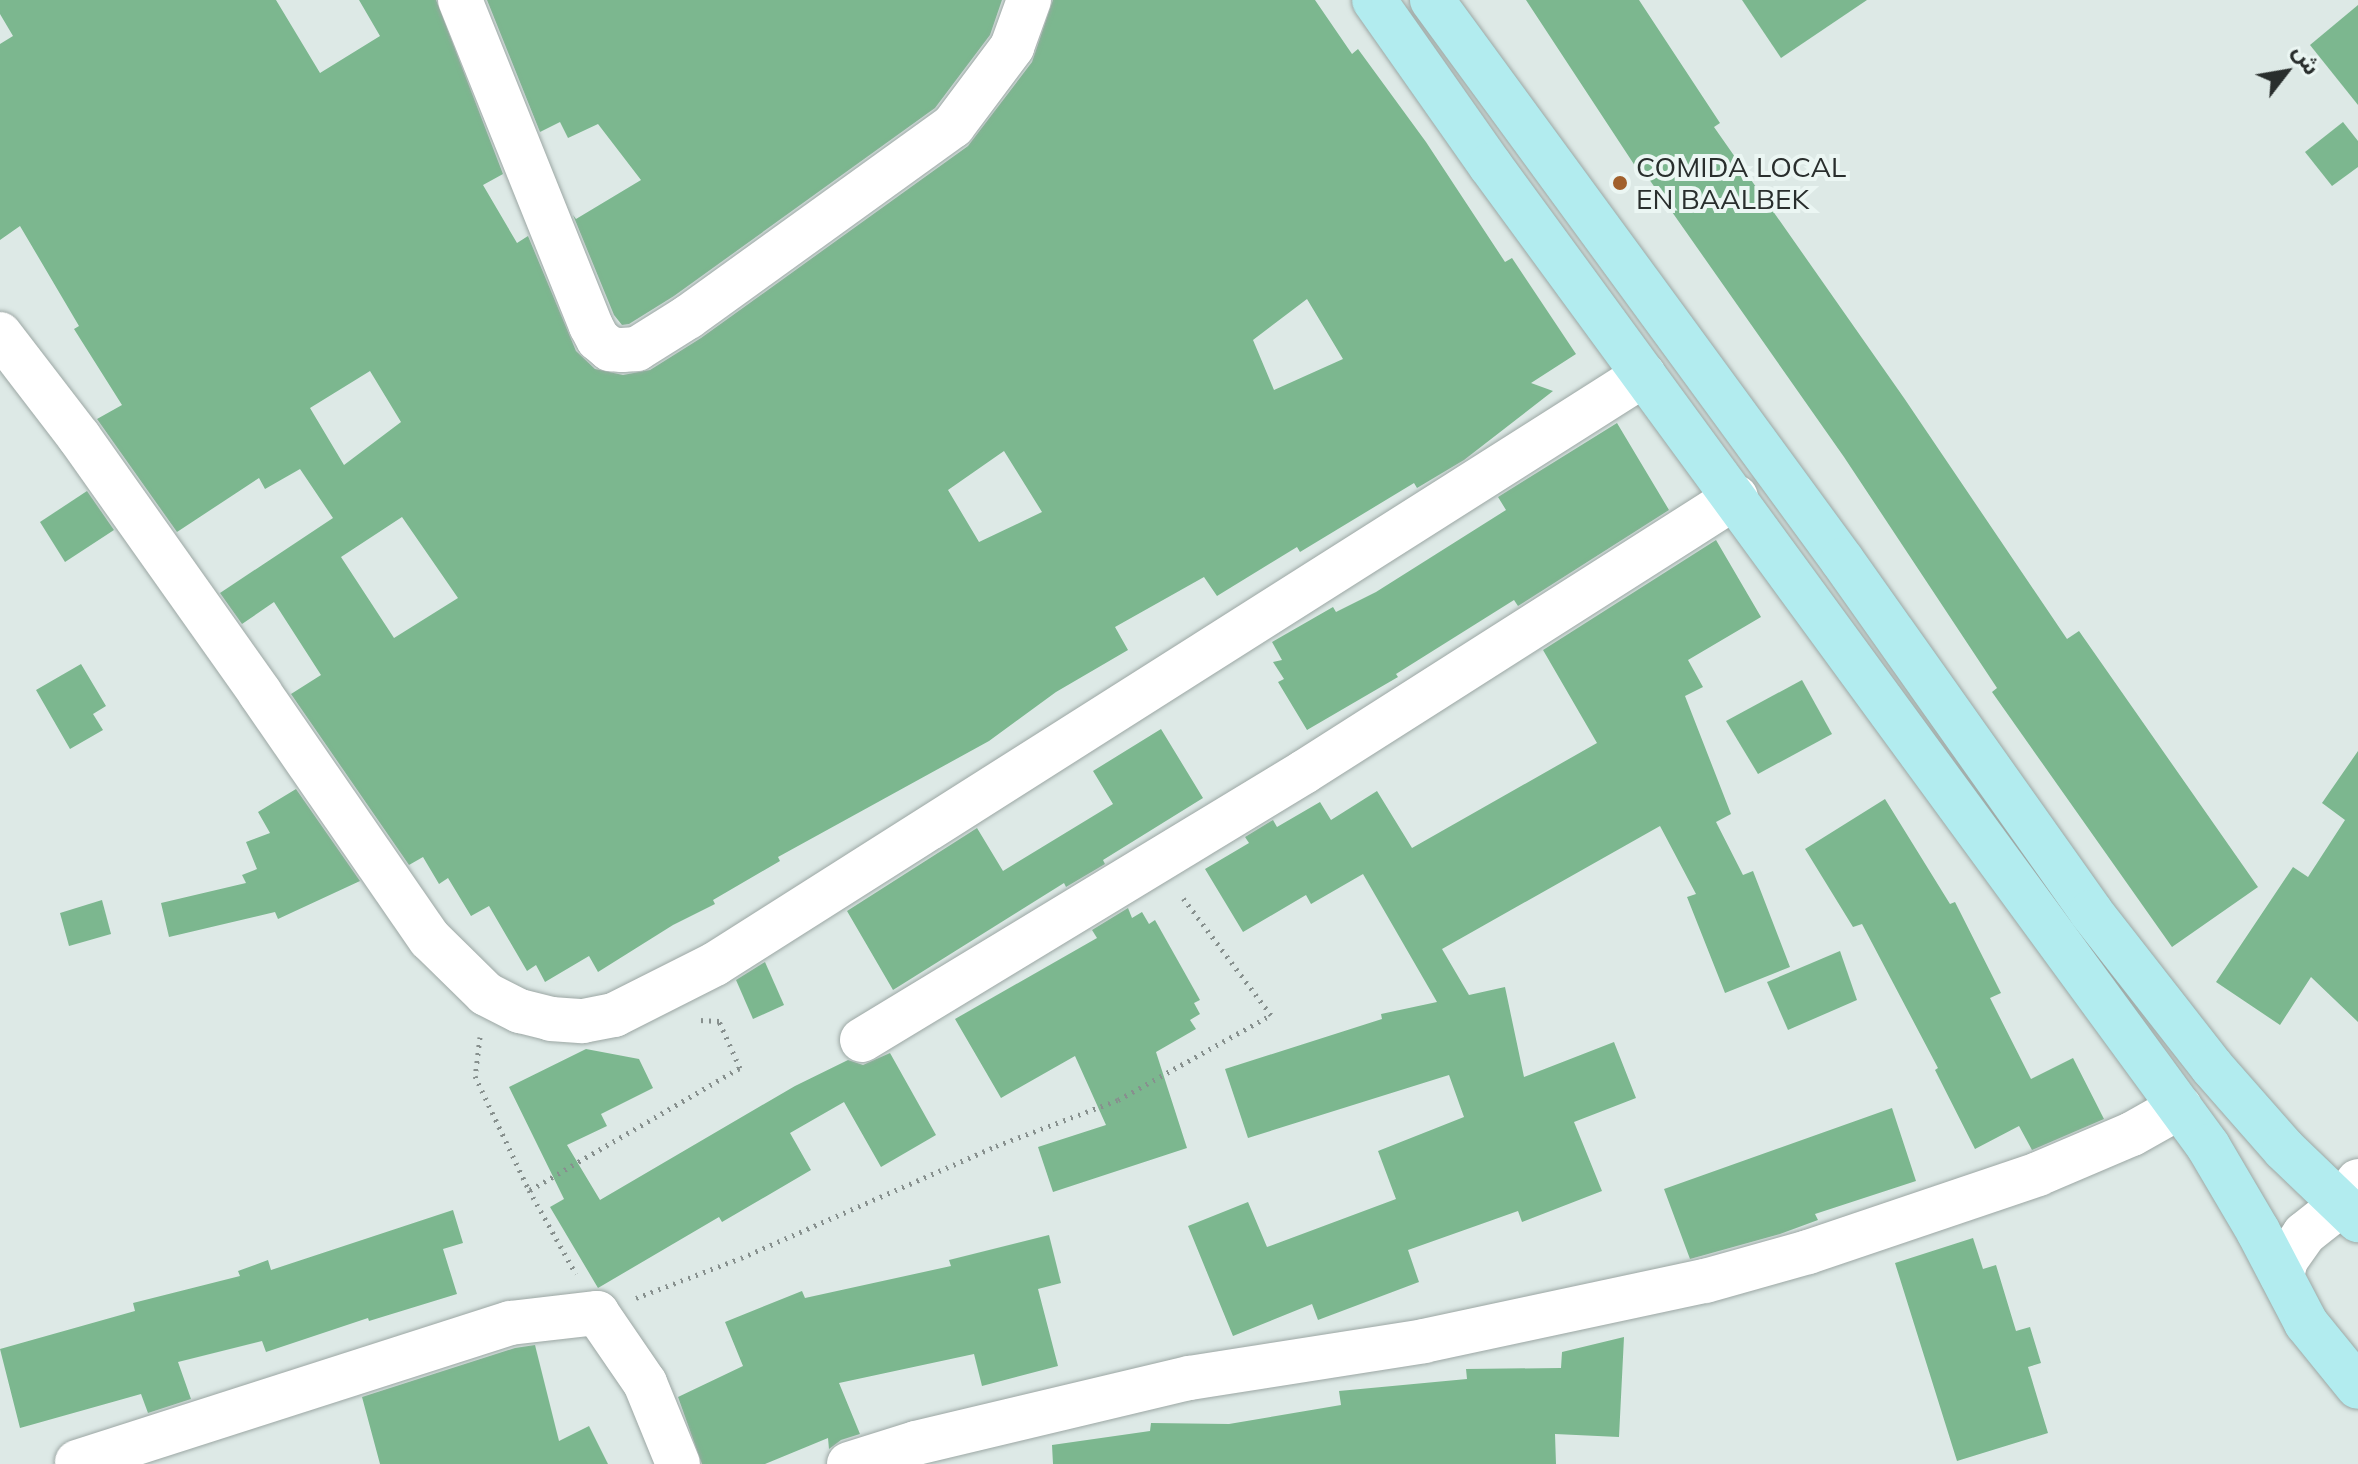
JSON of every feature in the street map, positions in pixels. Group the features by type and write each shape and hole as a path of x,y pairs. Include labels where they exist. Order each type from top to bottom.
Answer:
{"main road":[{"path":"1374,0 1644,375 2180,1107 2230,1182 2306,1323 2354,1378"},
{"path":"1432,0 1842,560 2091,912 2212,1067 2284,1149 2353,1201"}],"street":[{"path":"460,0 591,326 598,339 610,349 622,350 637,349 688,317 953,126 1012,47 1029,0"},
{"path":"0,334 79,437 260,693 402,904 457,969 486,994 535,1015 583,1021 614,1015 715,964 1644,375"},
{"path":"862,1040 1368,732 1736,497"},
{"path":"849,1464 916,1443 1175,1381 1424,1341 1705,1281 1808,1252 2038,1174 2132,1134 2180,1107"},
{"path":"2282,1276 2286,1260 2304,1234 2353,1201"},
{"path":"77,1462 510,1323 597,1313 645,1383 678,1464"}],"path":[{"path":"486,994 475,1076 529,1190 597,1313 741,1258 996,1146 1118,1100 1271,1015 1183,898"},
{"path":"529,1190 740,1068 719,1021 689,1020"}],"building":[{"path":"0,0 276,0 320,73 380,36 359,0 436,0 503,174 483,185 517,243 528,236 576,351 595,369 623,375 650,370 701,338 968,146 1032,62 1053,0 1315,0 1352,54 1358,49 1426,142 1505,262 1512,258 1576,354 1531,383 1553,391 1464,460 1417,488 1414,483 1300,552 1297,547 1217,596 1204,577 1115,627 1128,650 1056,692 989,741 778,857 780,861 713,900 715,904 673,925 598,972 589,956 545,982 536,965 527,971 489,906 471,916 448,878 439,884 423,857 409,865 291,694 321,675 274,602 242,624 220,593 333,518 300,469 265,489 259,478 177,532 97,419 122,405 74,329 79,326 20,226 0,240 0,44 13,36 0,14","holes":["1307,299 1343,359 1274,390 1253,340","370,371 401,422 344,465 310,408","1004,451 1042,512 979,542 948,490","402,517 458,598 394,638 341,557"]},
{"path":"487,0 1002,0 990,35 935,108 674,296 629,324 622,325 614,315 573,215 576,219 641,180 598,124 568,138 560,122 540,132"},
{"path":"1526,0 1639,0 1720,123 1714,127 1904,398 2067,639 2079,631 2258,887 2172,947 1992,692 1997,688 1844,457 1644,172 1641,175"},
{"path":"1742,0 1867,0 1781,58"},
{"path":"2358,5 2358,105 2310,45"},
{"path":"2343,122 2358,141 2358,167 2332,186 2305,152"},
{"path":"1617,423 1669,510 1518,606 1514,600 1396,674 1398,677 1307,730 1278,682 1284,679 1273,662 1282,660 1272,642 1333,607 1336,612 1376,592 1506,510 1498,497"},
{"path":"87,491 114,530 65,562 40,522"},
{"path":"1716,540 1761,617 1688,660 1703,687 1685,696 1731,814 1716,822 1743,875 1753,871 1790,967 1725,993 1687,897 1696,894 1660,826 1442,949 1469,995 1505,987 1524,1077 1614,1042 1636,1098 1574,1122 1602,1191 1522,1222 1518,1211 1408,1250 1419,1282 1318,1320 1312,1304 1233,1336 1188,1226 1248,1202 1267,1247 1396,1199 1378,1151 1464,1117 1449,1075 1248,1138 1225,1069 1382,1019 1381,1014 1437,1002 1363,874 1311,904 1306,895 1243,932 1205,869 1249,843 1245,837 1273,820 1277,827 1320,802 1331,820 1377,791 1412,848 1597,743 1543,650"},
{"path":"81,664 106,706 93,714 103,730 70,749 36,690"},
{"path":"1802,680 1832,734 1758,774 1726,721"},
{"path":"1161,729 1203,798 1103,860 1105,864 1066,887 1064,883 893,990 847,911 977,828 1003,871 1113,804 1093,771"},
{"path":"2358,751 2358,1022 2311,977 2280,1025 2216,982 2293,867 2308,877 2345,820 2322,803"},
{"path":"296,789 360,881 278,919 275,912 169,937 161,903 246,883 242,875 257,869 246,842 270,833 258,812"},
{"path":"1885,799 1950,904 1955,902 2001,993 1990,998 2031,1079 2073,1058 2104,1119 2032,1150 2019,1126 1975,1149 1935,1070 1938,1068 1862,924 1853,927 1805,849"},
{"path":"102,900 111,934 69,946 60,913"},
{"path":"1128,908 1132,918 1142,912 1149,924 1155,920 1200,1000 1194,1003 1200,1014 1190,1020 1196,1029 1156,1052 1187,1148 1053,1192 1038,1147 1106,1125 1075,1056 1001,1098 955,1019 1097,938 1092,930"},
{"path":"1840,951 1857,1000 1788,1030 1767,982"},
{"path":"765,962 784,1005 753,1019 736,980"},
{"path":"586,1049 639,1059 653,1088 601,1114 607,1126 567,1145 600,1200 795,1086 848,1060 863,1065 890,1053 936,1135 881,1167 844,1102 790,1133 811,1170 722,1222 719,1217 598,1288 550,1207 564,1199 509,1087"},
{"path":"1892,1108 1916,1181 1815,1214 1818,1220 1780,1234 1690,1259 1664,1189"},
{"path":"453,1210 463,1243 443,1249 457,1294 369,1321 368,1318 266,1352 262,1341 178,1362 191,1399 148,1413 141,1394 20,1428 0,1349 135,1311 133,1303 240,1276 238,1271 268,1260 271,1270"},
{"path":"1049,1235 1061,1283 1038,1289 1058,1366 982,1386 974,1354 839,1383 860,1434 841,1440 829,1449 828,1438 765,1464 702,1464 678,1397 743,1366 725,1322 802,1291 805,1298 951,1266 949,1260"},
{"path":"1973,1238 1983,1269 1996,1265 2016,1331 2030,1327 2041,1363 2028,1367 2048,1433 1957,1461 1895,1263"},
{"path":"1624,1337 1619,1437 1555,1434 1556,1464 1053,1464 1052,1445 1150,1431 1151,1423 1229,1424 1341,1405 1339,1391 1467,1379 1466,1369 1561,1368 1562,1352"},
{"path":"535,1345 559,1441 589,1426 608,1464 380,1464 362,1397 515,1348"}],"place":[{"name":"COMIDA LOCAL EN BAALBEK","path":"1620,183"}]}
